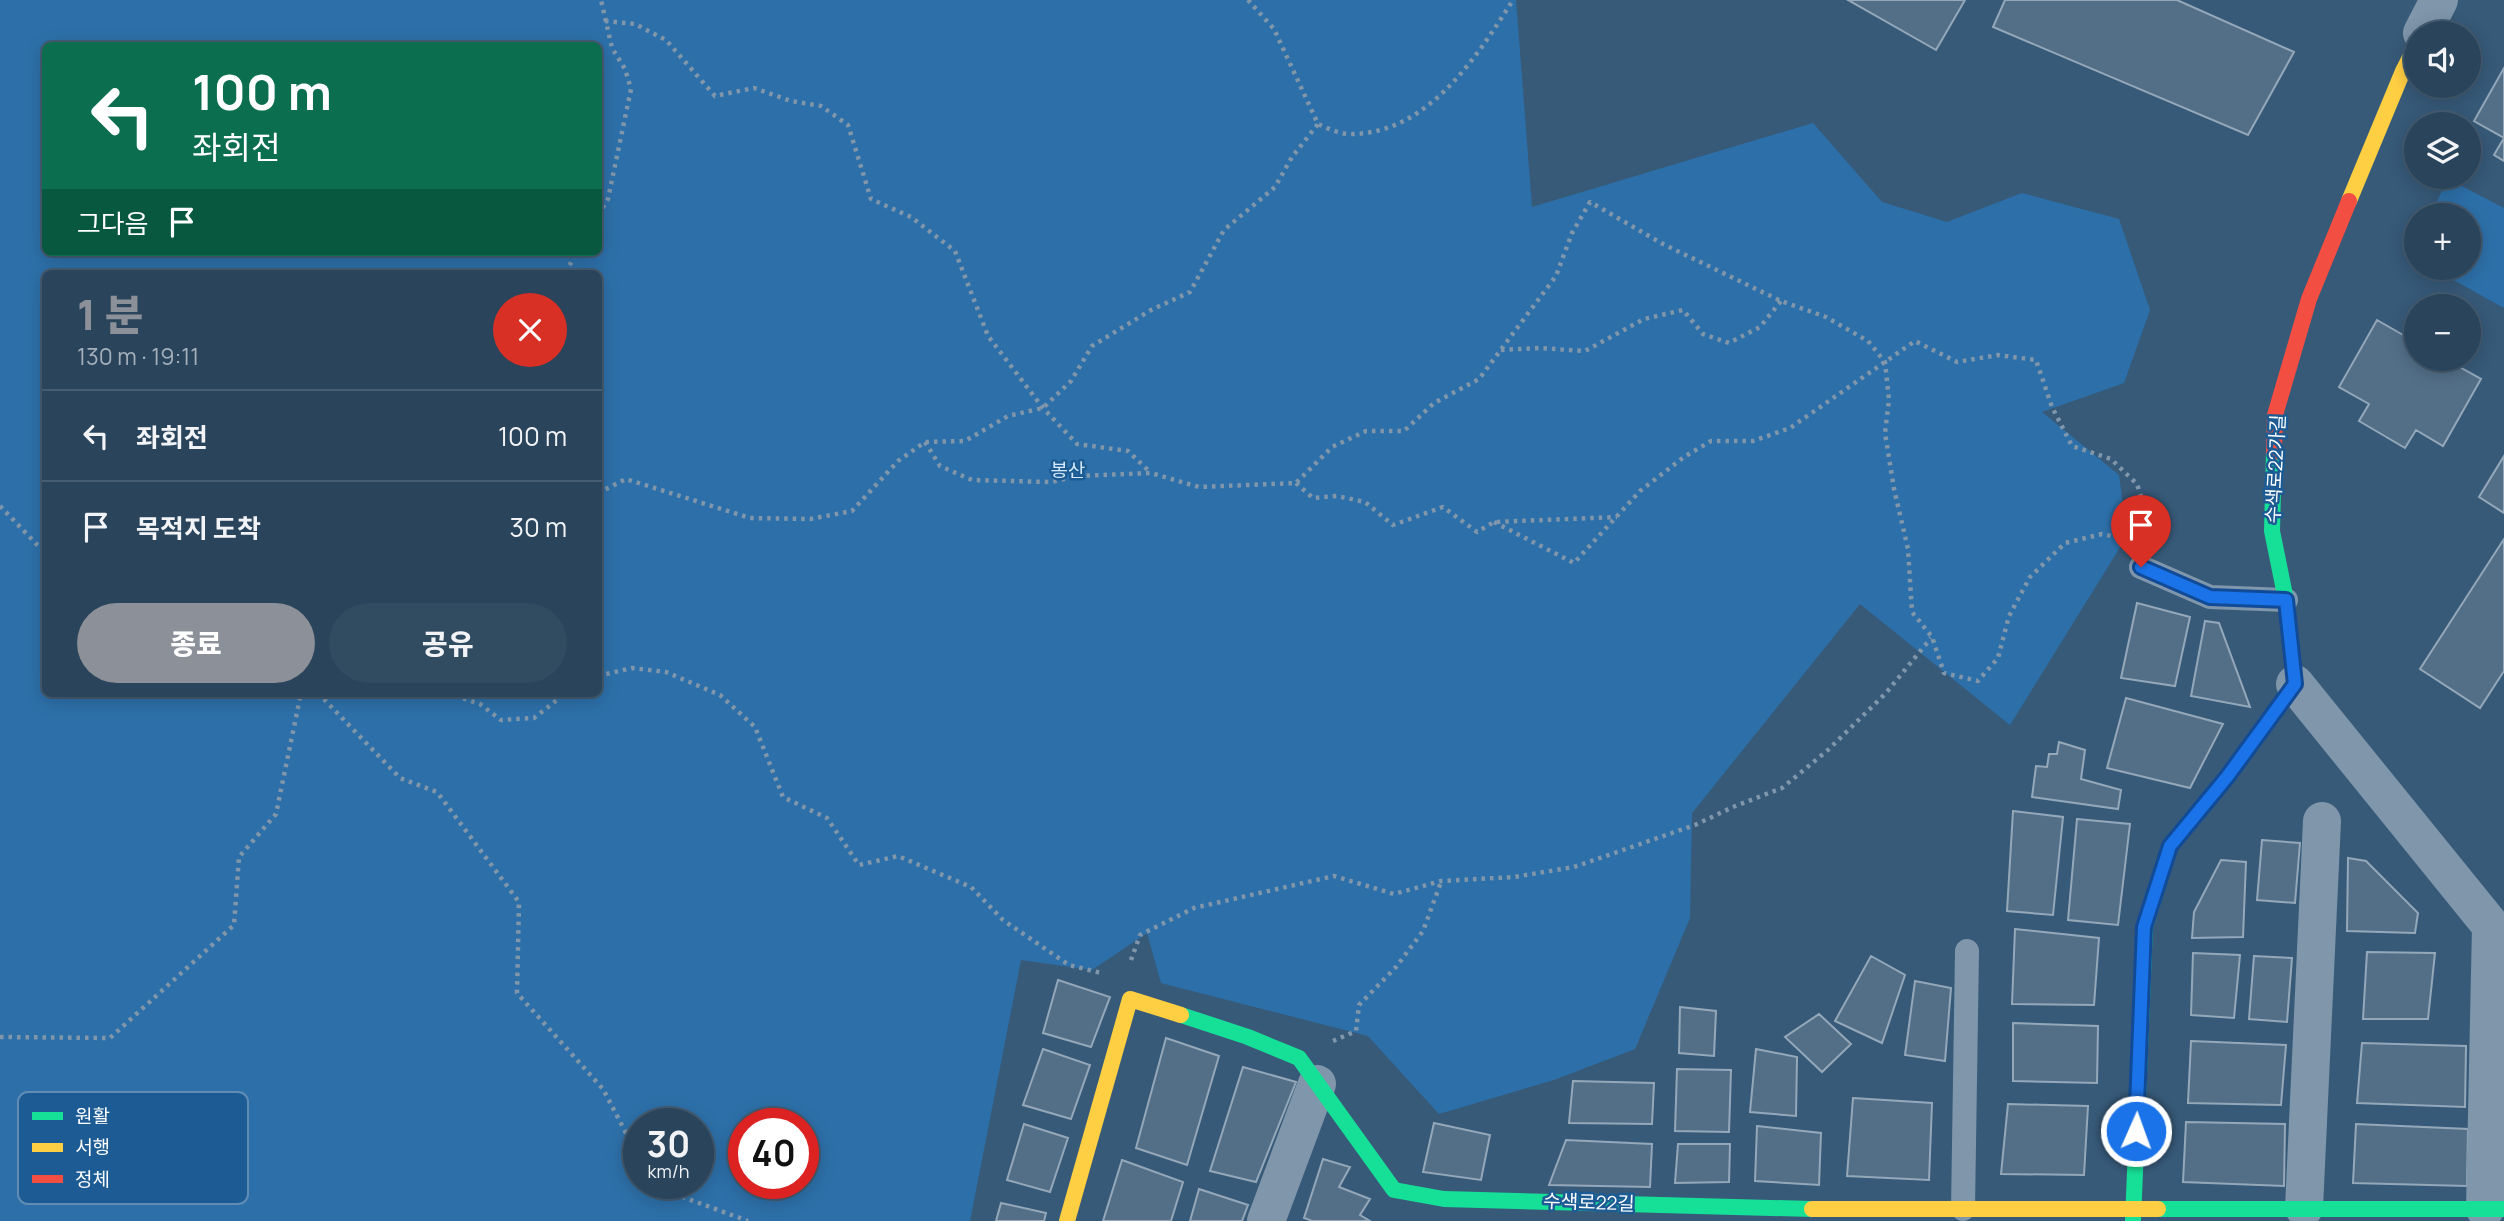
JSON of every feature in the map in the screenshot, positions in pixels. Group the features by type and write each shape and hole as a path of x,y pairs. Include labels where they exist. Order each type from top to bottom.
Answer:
{"street":[{"path":"2428,21 2439,0"},
{"name":"수색로22가길","path":"2295,684 2286,600 2272,531 2275,415 2309,299 2404,69"},
{"path":"2133,1214 2144,927 2170,846 2227,777 2295,684 2498,932 2495,1209"},
{"path":"2304,1208 2322,821"},
{"name":"수색로22길","path":"1068,1221 1129,999 1248,1037 1300,1058 1394,1190 1444,1199 1806,1215 1963,1209 2133,1214 2304,1208 2495,1209"},
{"path":"1266,1221 1317,1084"}],"lane":[{"path":"2141,567 2210,597 2286,600"},
{"path":"1963,1209 1967,951"}],"path":[{"path":"601,0 612,48 625,69 631,89 608,199 602,209"},
{"path":"1248,0 1274,29 1318,124 1347,135 1389,129 1417,115 1478,55 1513,0"},
{"path":"605,21 635,24 666,40 715,96 754,88 791,101 821,106 848,125 871,200 911,217 955,251 988,336 1043,408 1077,444 1128,451 1151,473"},
{"path":"602,491 626,479 750,518 810,519 852,511 898,461 925,442 965,441 1008,416 1043,408 1071,381 1092,346 1151,310 1190,292 1224,230 1275,187 1292,157 1318,124"},
{"path":"925,442 940,466 972,480 1051,482 1077,476 1151,473 1199,487 1296,483 1332,447 1366,431 1404,431 1434,403 1479,379 1556,276 1572,233 1590,202 1663,244 1782,301 1826,317 1868,341 1885,362 1889,400 1885,433 1908,549 1912,612 1932,637 1944,673 1978,681 1998,658 2009,616 2029,577 2065,543 2102,534 2134,541"},
{"path":"1500,351 1539,348 1585,351 1644,319 1683,310 1703,334 1728,343 1760,327 1782,301"},
{"path":"1494,522 1574,563 1640,491 1702,446 1711,441 1754,441 1790,428 1915,341 1957,362 1998,355 2036,360 2052,407 2072,446 2111,459 2137,484 2157,545"},
{"path":"1296,483 1313,498 1337,496 1365,502 1393,525 1443,507 1477,532 1494,522 1618,517"},
{"path":"0,506 42,550"},
{"path":"1128,968 1140,935 1194,908 1334,876 1394,894 1441,881 1514,877 1574,867 1695,825 1782,788 1828,750 1886,693 1932,637"},
{"path":"602,675 632,668 666,672 720,695 755,727 783,797 827,818 859,865 898,856 971,887 1003,920 1069,965 1113,976"},
{"path":"0,1037 110,1038 234,925 239,857 276,814 300,697"},
{"path":"322,697 400,778 437,792 519,902 517,993 603,1089 623,1127"},
{"path":"459,697 480,704 500,720 534,718 561,697"},
{"path":"1317,1084 1331,1042 1356,1031 1359,1005 1396,967 1423,930 1441,881"},
{"path":"688,1199 748,1221"}],"green space":[{"name":"봉산","path":"0,0 1516,0 1532,207 1813,123 1882,202 1947,222 2022,193 2119,219 2150,310 2124,383 2042,412 2119,475 2127,536 2010,725 1860,604 1692,813 1690,918 1635,1049 1554,1080 1439,1114 1368,1036 1161,983 1147,933 1092,970 1021,960 970,1221 0,1221"},
{"path":"2443,189 2467,189 2504,208 2504,308 2454,280 2481,280 2481,203 2436,203"}],"building":[{"path":"1848,0 1965,0 1936,50"},
{"path":"2005,0 2177,0 2294,52 2248,135 1993,27"},
{"path":"2504,68 2504,138 2481,125 2479,112"},
{"path":"2504,138 2504,161 2494,155"},
{"path":"2377,320 2404,336 2404,371 2467,371 2481,379 2443,446 2416,430 2405,448 2359,421 2369,404 2339,387"},
{"path":"2504,456 2504,513 2479,497"},
{"path":"2504,539 2504,671 2480,708 2420,669"},
{"path":"2137,603 2190,617 2175,686 2121,678"},
{"path":"2205,621 2219,623 2250,707 2191,696"},
{"path":"2126,698 2223,724 2190,788 2107,768"},
{"path":"2059,742 2085,750 2081,779 2121,790 2118,809 2032,797 2036,766 2047,767 2049,754 2057,754"},
{"path":"2013,811 2063,817 2053,915 2007,911"},
{"path":"2077,819 2130,824 2118,925 2068,920"},
{"path":"2262,840 2300,843 2295,903 2257,900"},
{"path":"2348,858 2366,861 2418,913 2415,933 2347,931"},
{"path":"2221,860 2246,862 2243,937 2192,938 2194,912"},
{"path":"2015,929 2099,938 2094,1005 2012,1004"},
{"path":"2367,952 2435,953 2428,1019 2363,1019"},
{"path":"2193,953 2240,955 2234,1018 2191,1015"},
{"path":"1871,956 1905,975 1882,1043 1835,1021"},
{"path":"2254,956 2292,958 2287,1022 2249,1019"},
{"path":"1058,980 1110,997 1091,1047 1043,1033"},
{"path":"1915,981 1951,988 1945,1061 1905,1055"},
{"path":"1680,1007 1716,1011 1714,1056 1679,1053"},
{"path":"1819,1014 1851,1044 1822,1072 1785,1037"},
{"path":"2013,1023 2098,1026 2097,1083 2013,1081"},
{"path":"1166,1038 1219,1056 1187,1165 1136,1148"},
{"path":"2191,1041 2286,1045 2281,1105 2188,1103"},
{"path":"2362,1043 2466,1046 2465,1107 2357,1103"},
{"path":"1043,1049 1090,1065 1071,1119 1023,1105"},
{"path":"1756,1049 1797,1057 1796,1116 1750,1112"},
{"path":"1243,1067 1296,1082 1256,1182 1210,1171"},
{"path":"1677,1069 1731,1070 1729,1132 1675,1131"},
{"path":"1573,1081 1654,1083 1652,1124 1569,1123"},
{"path":"1853,1098 1932,1103 1929,1180 1847,1176"},
{"path":"2008,1104 2088,1106 2084,1175 2001,1174"},
{"path":"2186,1122 2285,1124 2284,1186 2183,1182"},
{"path":"1434,1123 1490,1135 1481,1180 1423,1172"},
{"path":"1024,1124 1068,1138 1050,1192 1007,1180"},
{"path":"2356,1124 2468,1129 2467,1186 2353,1183"},
{"path":"1757,1126 1821,1133 1819,1185 1755,1181"},
{"path":"1566,1140 1652,1144 1650,1187 1549,1185"},
{"path":"1678,1144 1730,1144 1729,1182 1675,1183"},
{"path":"1323,1159 1350,1167 1339,1187 1370,1199 1360,1215 1370,1221 1312,1221 1304,1218"},
{"path":"1122,1160 1183,1182 1171,1221 1103,1221"},
{"path":"1199,1189 1248,1205 1242,1221 1190,1221"},
{"path":"1001,1203 1046,1213 1044,1221 996,1221"}],"traffic: fast":[{"path":"2133,1221 2145,927 2170,846 2227,777 2295,684 2286,600 2272,531 2274,452"},
{"path":"1181,1015 1248,1037 1299,1058 1394,1190 1444,1199 1812,1209"},
{"path":"2158,1209 2504,1209"}],"traffic: slow":[{"path":"2349,201 2404,69"},
{"path":"1067,1221 1130,999 1181,1015"},
{"path":"1812,1209 2158,1209"}],"traffic: jam":[{"path":"2274,452 2275,415 2309,299 2349,201"}],"route":[{"path":"2136,1131 2144,927 2170,846 2227,777 2295,684 2286,600 2210,597 2141,567"}]}
